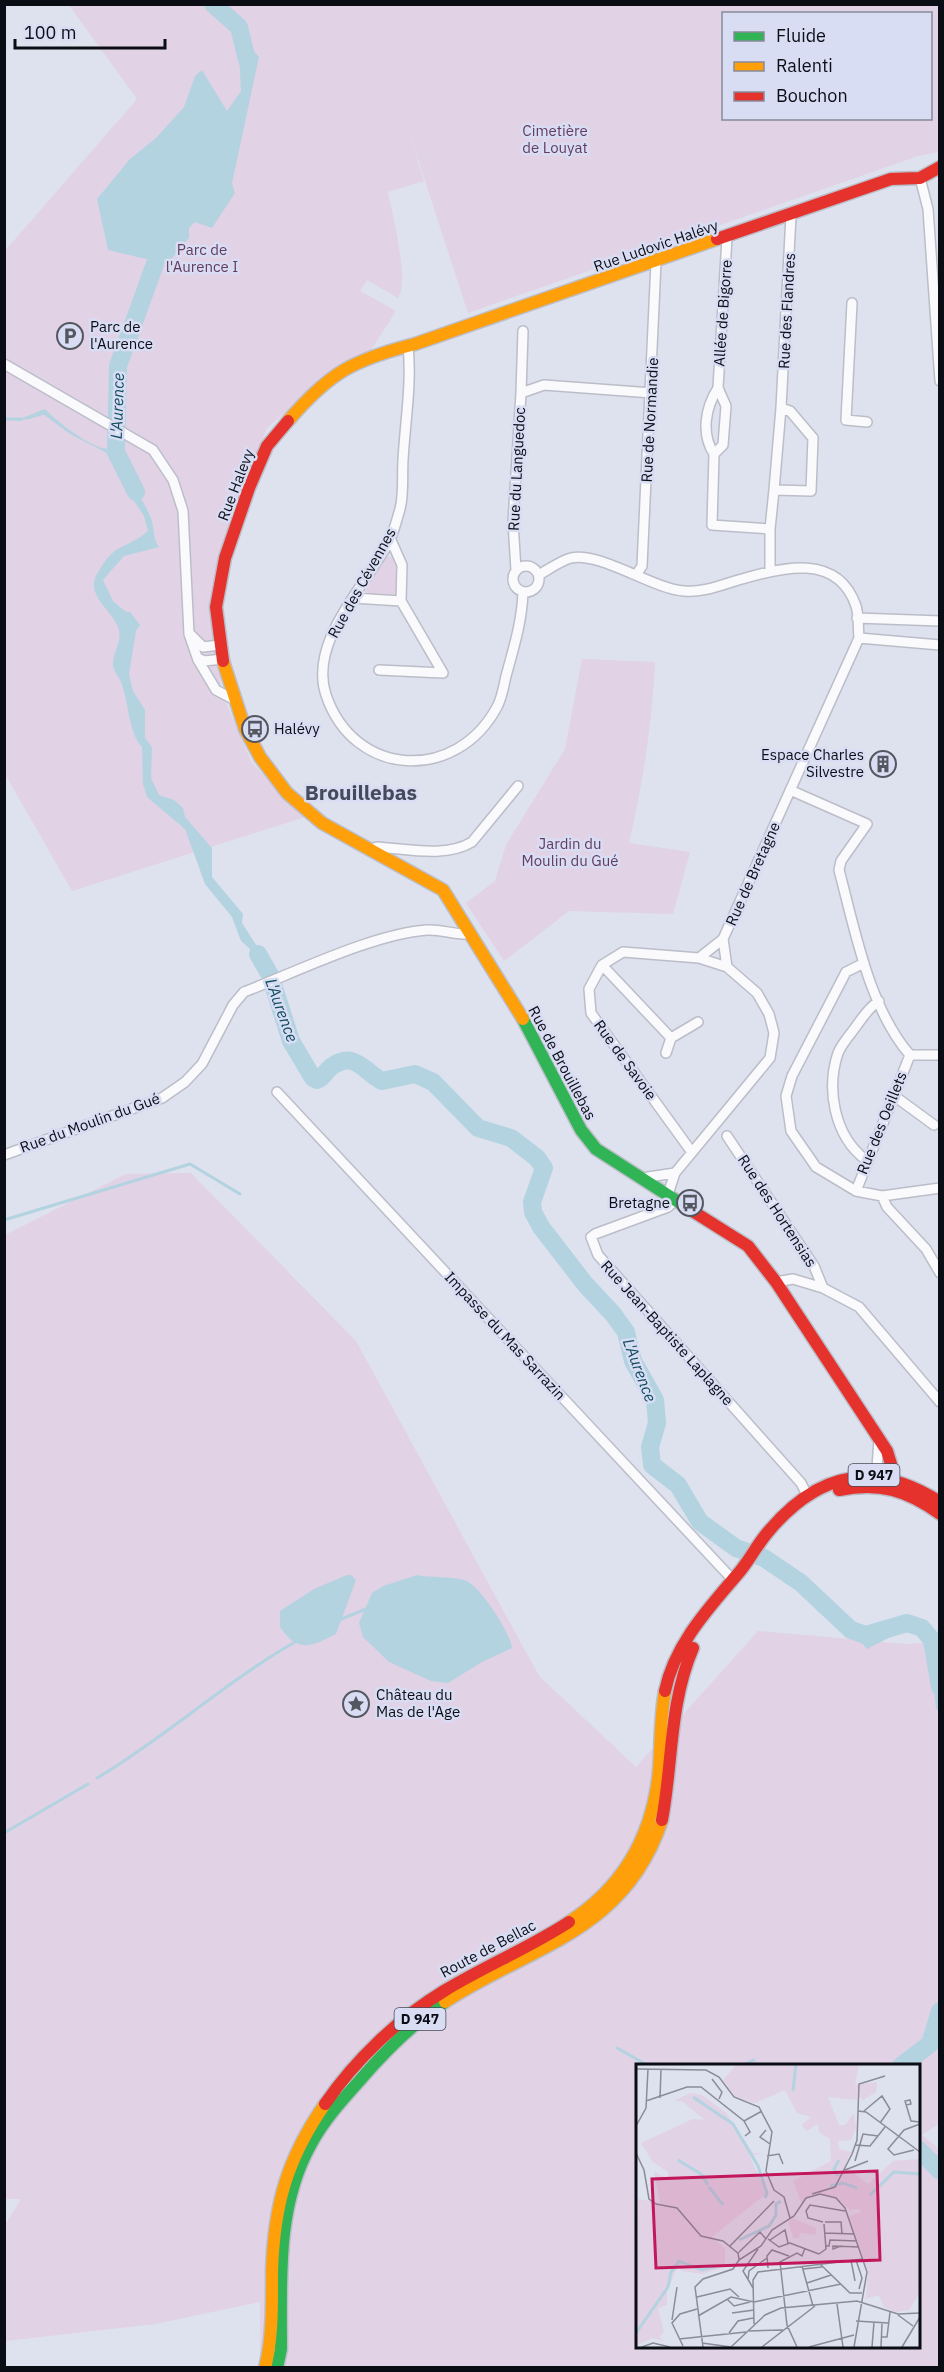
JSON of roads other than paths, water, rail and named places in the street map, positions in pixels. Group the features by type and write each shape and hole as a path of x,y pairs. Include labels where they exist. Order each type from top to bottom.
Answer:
{"street":[{"name":"Rue Ludovic Halévy","path":"381,353 408,346 727,238 891,179 920,178 939,167"},
{"path":"920,178 926,195 935,247 939,381"},
{"name":"Rue des Flandres","path":"774,489 781,408 791,215"},
{"name":"Allée de Bigorre","path":"718,388 727,238"},
{"name":"Rue de Normandie","path":"636,575 642,566 652,393 656,262"},
{"path":"852,303 846,420 867,422"},
{"path":"521,393 523,331"},
{"name":"Rue des Cévennes","path":"408,346 401,506 390,538 328,639 323,664 326,693 336,716 352,737 371,749 399,761 427,760 449,755 469,742 498,706 522,619 523,592"},
{"name":"Rue Halevy","path":"223,659 216,607 225,558 249,488 267,446 315,390 340,371 381,353"},
{"path":"4,364 153,450 173,480 183,510 189,634 198,658 216,690 233,699"},
{"name":"Rue du Languedoc","path":"516,570 513,522 521,393 544,385 652,393"},
{"path":"714,454 723,445 726,406 718,388"},
{"path":"718,388 708,404 706,442 714,454 711,525 770,529"},
{"path":"770,572 770,529 774,489 811,492 813,438 790,411 781,408"},
{"path":"379,670 443,673 402,601 402,565 390,538"},
{"path":"539,575 573,558 595,561 663,587 685,592 706,590 770,572 807,566 829,573 842,583 856,606 859,638 939,645"},
{"path":"528,566 539,575 538,584 531,591 523,592 516,588 512,580 516,570 528,566"},
{"path":"353,598 402,601"},
{"path":"857,618 939,621"},
{"path":"189,634 203,647 220,645"},
{"name":"Rue de Bretagne","path":"727,967 723,939 859,638"},
{"path":"198,658 204,661 223,659"},
{"name":"Rue de Brouillebas","path":"223,659 233,699 260,757 287,794 322,824 443,890 468,934 537,1042 581,1130 597,1149 748,1246 776,1282 879,1437 887,1451 891,1482"},
{"path":"368,850 377,847 448,851 464,848 472,842 518,786"},
{"path":"790,790 867,824 841,861 839,870 864,963 895,1039 910,1055 939,1055"},
{"name":"Rue du Moulin du Gué","path":"4,1155 162,1098 185,1082 202,1064 233,1005 244,992 376,941 430,930 468,934"},
{"path":"699,958 723,939"},
{"path":"671,1038 602,965 623,952 699,958 727,967 757,993 769,1014 774,1033 770,1058 691,1150 675,1173 671,1197"},
{"path":"864,963 846,972 792,1076 786,1096 786,1114 791,1131 816,1167 856,1191 882,1196 939,1188"},
{"name":"Rue de Savoie","path":"602,965 589,988 591,1013 691,1150"},
{"path":"866,1160 856,1152 834,1112 832,1083 839,1051 871,1006 879,1001"},
{"path":"666,1053 671,1038 698,1022"},
{"name":"Rue des Oeillets","path":"856,1191 866,1160 910,1055"},
{"name":"Impasse du Mas Sarrazin","path":"277,1092 733,1580"},
{"path":"893,1095 934,1125"},
{"name":"Rue des Hortensias","path":"727,1136 814,1266 823,1288"},
{"path":"645,1181 648,1177 675,1173"},
{"path":"882,1196 887,1207 926,1249 939,1273"},
{"name":"Rue Jean-Baptiste Laplagne","path":"671,1197 668,1207 591,1237 598,1255 801,1483 808,1497"},
{"path":"776,1282 793,1279 823,1288 859,1307 939,1402"},
{"path":"876,1480 879,1437"},
{"name":"D 947","path":"808,1497 876,1480 922,1489 939,1502"},
{"name":"D 947","path":"891,1482 939,1514"},
{"name":"Route de Bellac","path":"275,2349 286,2226 298,2172 312,2141 352,2089 405,2031 462,1992 548,1947 586,1924 617,1898 636,1876 653,1847 665,1814 673,1708 680,1676 689,1655 729,1592 733,1580 767,1534 787,1513 808,1497"},
{"name":"D 947","path":"265,2367 275,2349"},
{"name":"D 947","path":"275,2349 278,2367"}],"water":[{"path":"238,34 259,57 232,183 235,193 212,228 195,222 189,228 189,238 169,262 108,250 97,199 130,159 156,138 184,107 195,76 202,70 227,111 241,91"},
{"path":"45,409 76,435 95,445 111,449 112,433 116,434 119,459 150,516 155,540 159,547 124,556 103,580 113,601 126,612 130,612 140,625 136,631 129,674 133,691 145,710 145,738 152,747 151,778 159,795 174,800 183,808 185,817 212,848 212,877 243,914 242,923 274,973 266,976 251,950 241,941 232,917 205,884 185,829 147,797 143,784 142,747 131,725 124,690 113,666 120,634 116,623 97,597 94,582 109,556 148,531 144,516 128,492 111,455 70,434 43,414 16,421"},
{"path":"274,990 291,1041 313,1078 319,1079 331,1067 346,1061 353,1061 382,1081 415,1074 433,1082 478,1128 511,1138 537,1158 544,1168 532,1202 533,1212 541,1227 585,1284 613,1314 626,1332 633,1361 655,1400 657,1423 650,1447 652,1465 678,1485 700,1522 736,1548 746,1550 742,1556 709,1536 695,1521 671,1484 656,1474 643,1458 653,1423 652,1401 632,1366 624,1335 617,1324 580,1286 534,1224 527,1206 538,1164 509,1140 476,1132 432,1084 425,1081 413,1080 382,1084 354,1065 342,1064 335,1068 322,1083 310,1084 287,1043 269,991"},
{"path":"763,1557 801,1583 838,1620 859,1634 872,1634 909,1623 919,1626 927,1634 936,1660 939,1713 936,1708 928,1641 921,1633 906,1629 867,1649 863,1644 853,1640 794,1584 760,1562"},
{"path":"351,1575 356,1580 336,1634 312,1644 305,1645 293,1641 280,1627 280,1611 314,1589"},
{"path":"417,1575 458,1579 470,1583 486,1599 506,1632 512,1648 482,1662 448,1683 431,1681 389,1662 363,1637 359,1623 372,1593 383,1586"},
{"path":"939,2001 935,2030 930,2044 904,2064 896,2064 927,2036"}],"waterway":[{"name":"L'Aurence","path":"213,4 239,27 247,60"},
{"name":"L'Aurence","path":"136,492 116,452 118,366 164,239"},
{"path":"27,418 44,413"},
{"path":"4,419 21,419"},
{"name":"L'Aurence","path":"258,954 270,975 291,1041 313,1078 319,1079 331,1067 346,1061 353,1061 382,1081 415,1074 433,1082 478,1128 511,1138 537,1158 544,1168 532,1202 533,1212 541,1227 585,1284 613,1314 626,1332 633,1361 655,1400 657,1423 650,1447 652,1465 678,1485 700,1522 736,1548 764,1558 801,1583 851,1630 866,1635 907,1623 922,1628 932,1640 940,1687"},
{"path":"4,1220 190,1164 240,1194"},
{"path":"339,1620 366,1609"},
{"path":"97,1778 147,1745 244,1674 295,1642"},
{"path":"4,1833 88,1784"},
{"name":"L'Aurence","path":"904,2064 930,2044 940,2011"},
{"path":"617,2048 645,2064"},
{"path":"745,2064 754,2060"},
{"name":"L'Aurence","path":"920,2151 940,2171"}],"place":[{"name":"Parc de l'Aurence","path":"70,336"},
{"name":"Halévy","path":"255,729"},
{"name":"Espace Charles Silvestre","path":"883,764"},
{"name":"Bretagne","path":"690,1203"},
{"name":"Château du Mas de l'Age","path":"356,1704"}],"district":[{"name":"Brouillebas","path":"361,793"}],"park label":[{"name":"Cimetière de Louyat","path":"555,140"},
{"name":"Parc de l'Aurence I","path":"202,258"},
{"name":"Jardin du Moulin du Gué","path":"570,852"}]}
